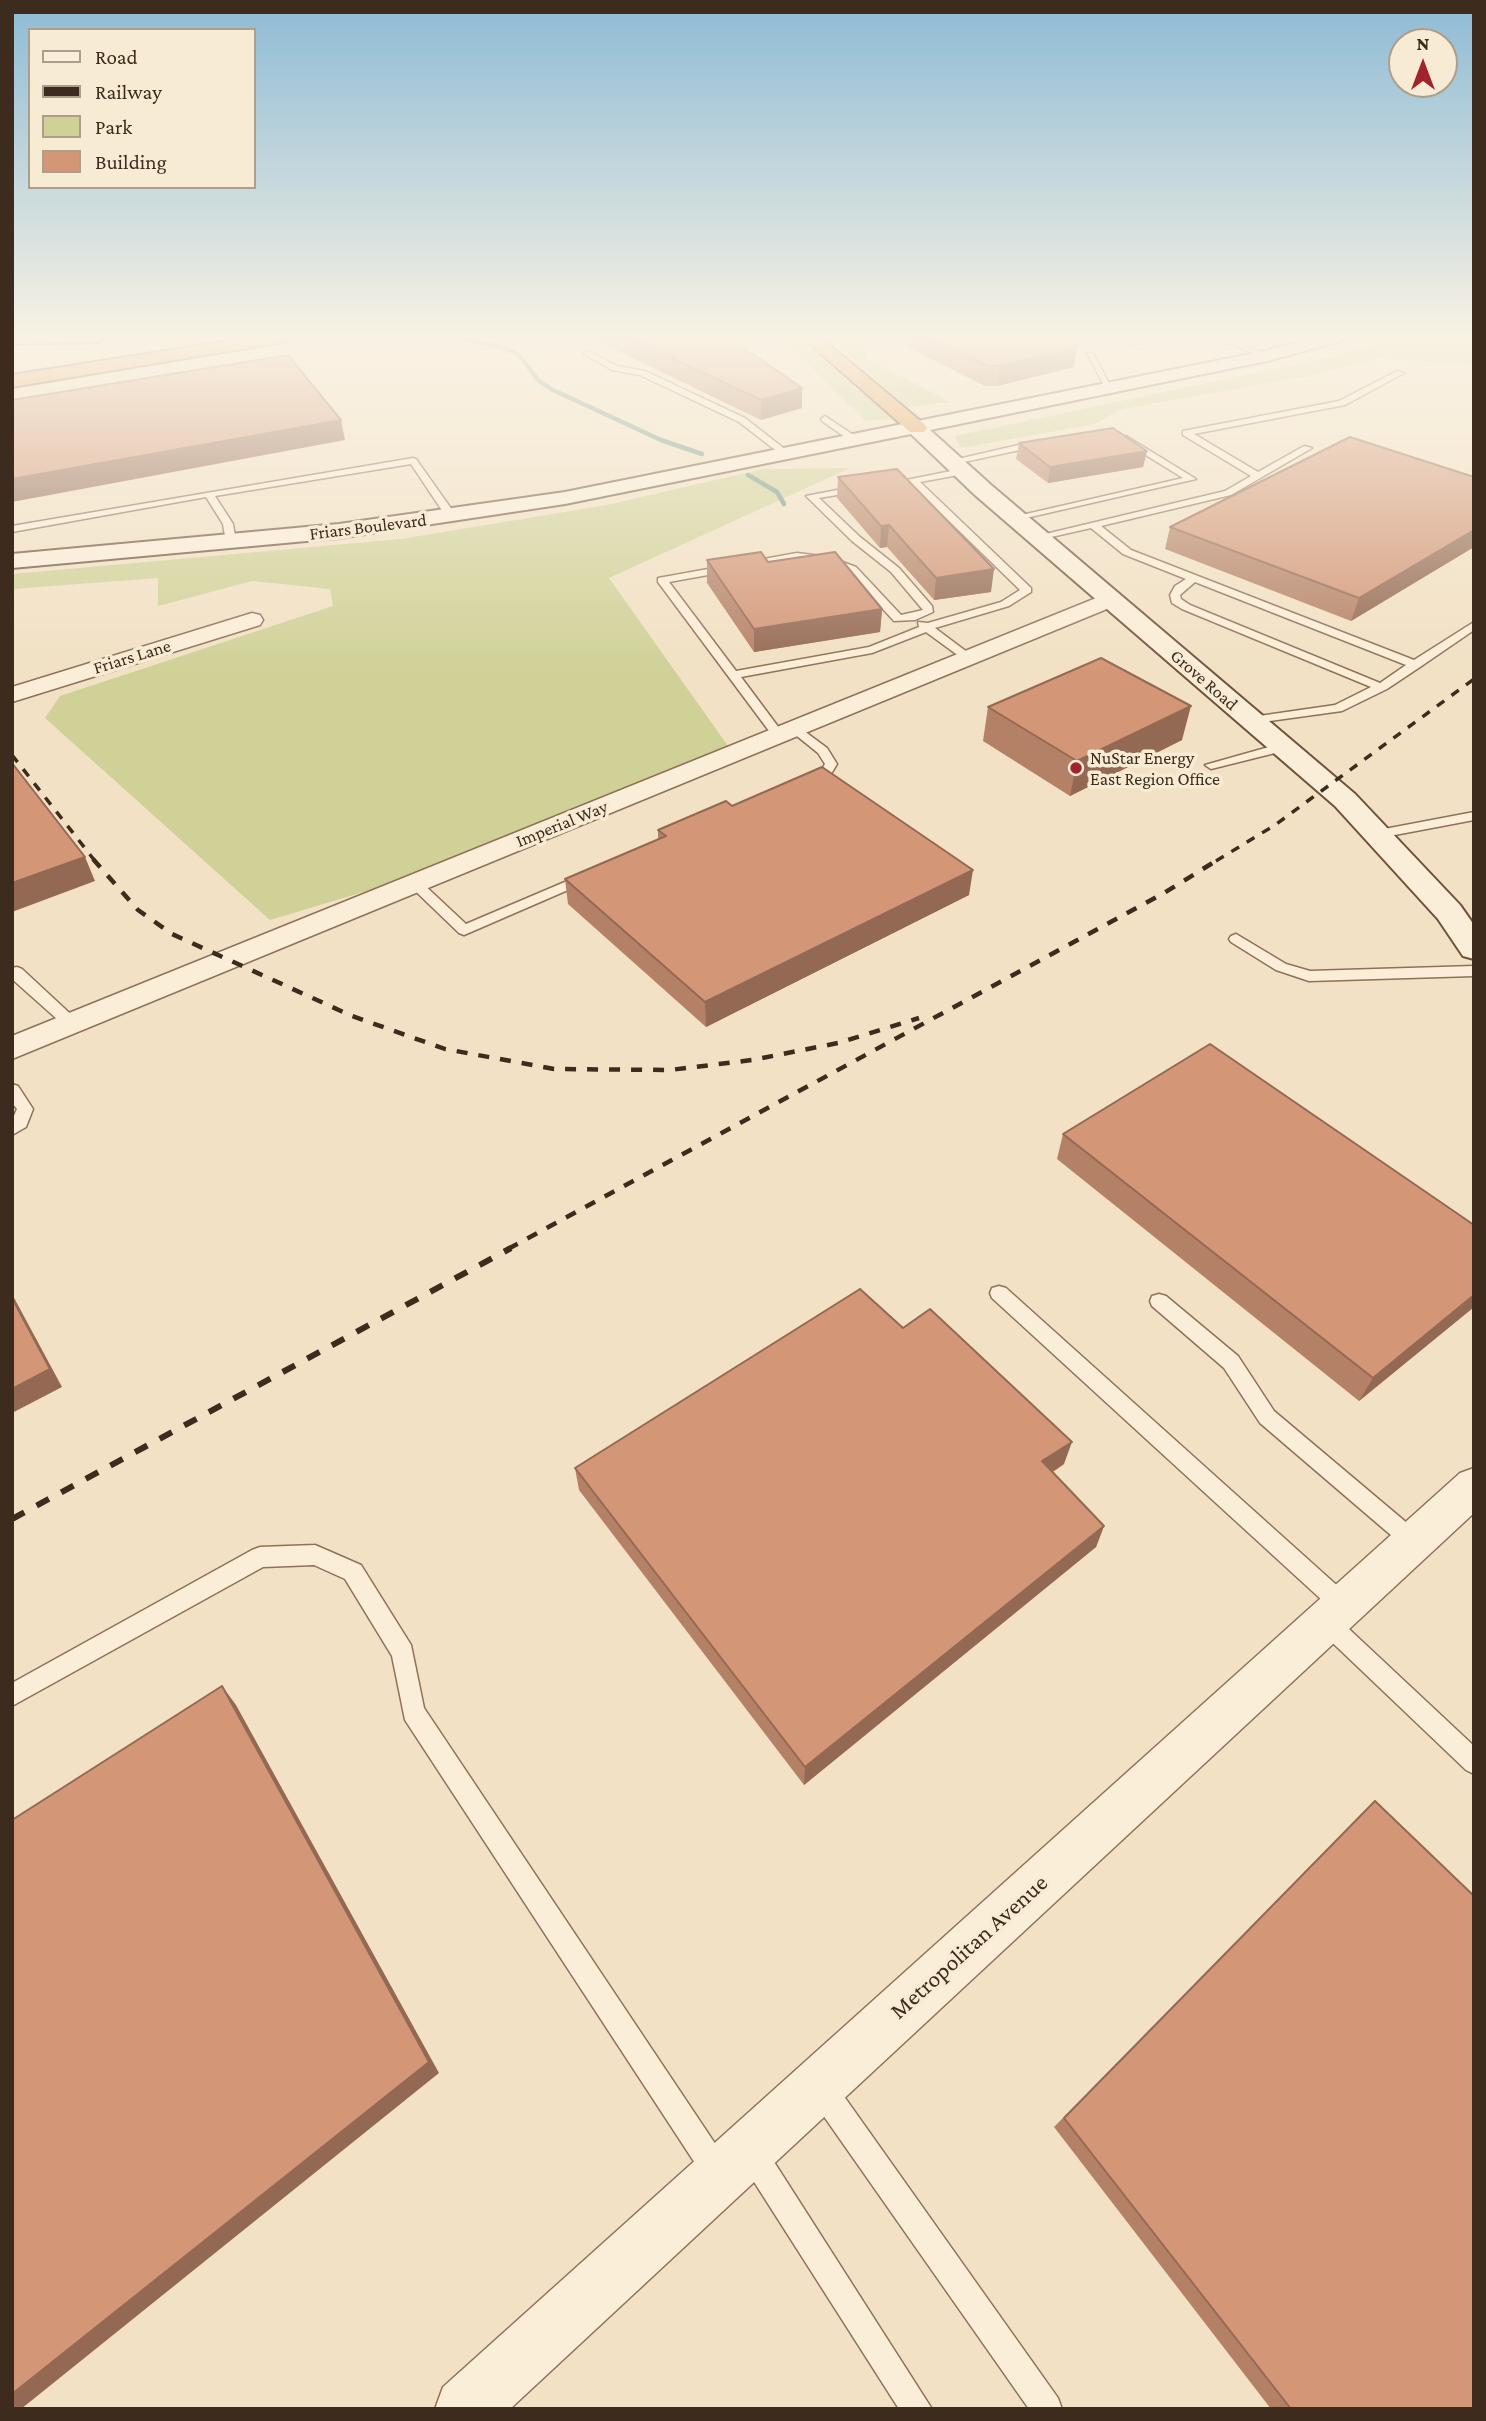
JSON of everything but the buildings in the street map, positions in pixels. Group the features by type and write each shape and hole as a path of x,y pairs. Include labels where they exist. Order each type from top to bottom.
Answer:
{"main road":[{"name":"Friars Boulevard","path":"12,561 231,542 452,516 565,498 806,450"},
{"name":"Grove Road","path":"939,450 1329,785 1379,834 1449,912 1474,948"}],"street":[{"name":"Imperial Way","path":"12,1048 226,958 415,884 1111,599"},
{"name":"Friars Lane","path":"12,695 252,620"},
{"name":"Metropolitan Avenue","path":"465,2409 1474,1486"}],"lane":[{"path":"781,450 786,454"},
{"path":"790,789 827,771 831,764 823,751 788,732 733,675 662,580 797,556 829,560 852,569 898,619 915,617 928,612 928,608 895,570 856,539 811,496 914,481 1020,450"},
{"path":"1017,519 1191,479 1144,450"},
{"path":"1214,450 1257,476"},
{"path":"1038,537 1228,493 1303,450"},
{"path":"12,529 413,461 452,516"},
{"path":"733,675 872,650 945,620 1005,604 1027,590 914,481"},
{"path":"209,494 228,524 231,542"},
{"path":"1093,525 1127,552 1416,665"},
{"path":"1195,578 1179,588 1174,595 1177,601 1186,607 1381,687"},
{"path":"915,617 967,657"},
{"path":"1252,721 1338,708 1381,687 1474,625"},
{"path":"1211,765 1283,747"},
{"path":"1379,834 1474,816"},
{"path":"415,884 464,930 602,870"},
{"path":"1236,939 1280,967 1309,976 1474,971"},
{"path":"12,974 17,972 72,1024"},
{"path":"12,1090 25,1109 20,1123 12,1129"},
{"path":"999,1293 1334,1613 1474,1762"},
{"path":"1159,1301 1231,1362 1267,1417 1413,1541"},
{"path":"12,1695 260,1557 315,1555 353,1572 403,1653 413,1712 735,2162 917,2409"},
{"path":"819,2085 1047,2409"}],"green space":[{"path":"850,468 609,578 728,746 380,887 270,920 45,718 60,696 333,606 330,589 252,581 158,606 158,578 12,589 12,574 401,539 607,505 763,469"}],"waterway":[{"path":"690,450 702,454"},
{"path":"748,475 777,492 784,504"}],"railway":[{"path":"1216,861 1275,825 1474,679"},
{"path":"12,755 95,861"},
{"path":"93,859 138,910 172,934 352,1016 445,1049 554,1069 670,1070 752,1060 838,1043 919,1018"},
{"path":"508,1249 1164,893 1219,859"},
{"path":"12,1519 511,1248"}],"place":[{"name":"NuStar Energy East Region Office","path":"1076,768"}]}
